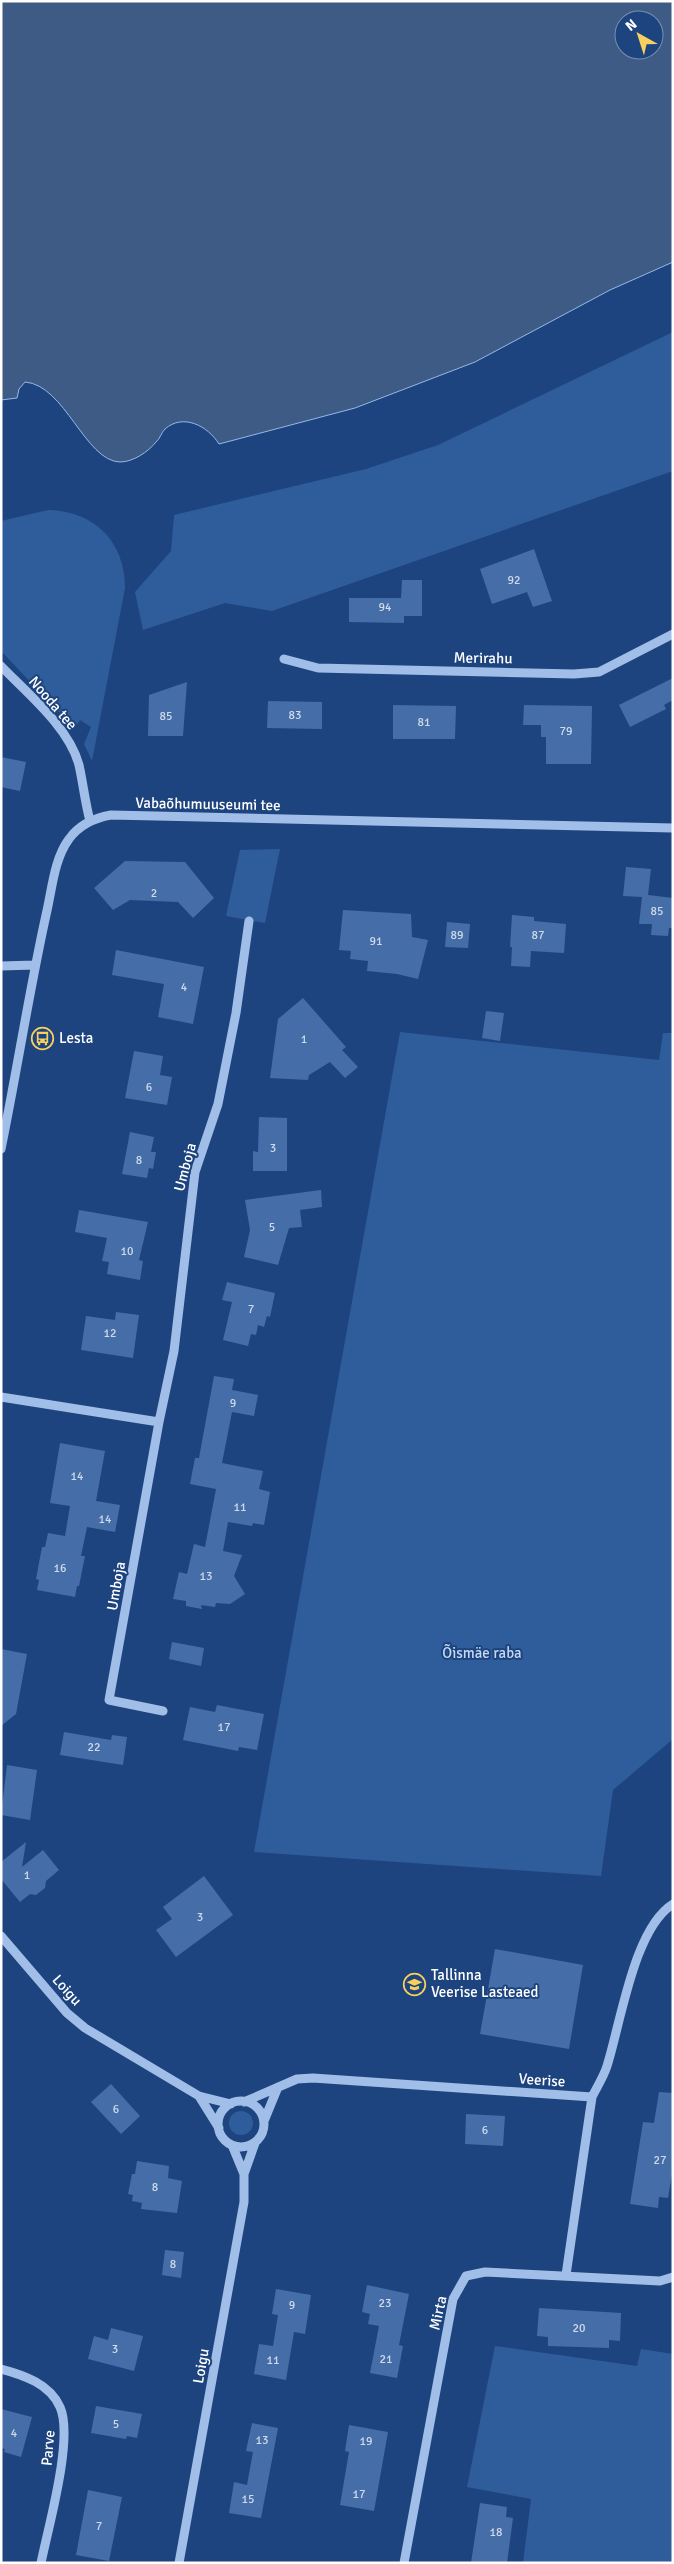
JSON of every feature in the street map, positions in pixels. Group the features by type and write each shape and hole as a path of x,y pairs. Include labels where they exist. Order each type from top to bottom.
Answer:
{"street":[{"name":"Merirahu","path":"284,659 318,668 574,674 599,672 673,634"},
{"name":"Nooda tee","path":"1,666 50,716 71,746 79,764 90,821"},
{"name":"Vabaõhumuuseumi tee","path":"1,1149 35,966 61,854 74,832 90,821 111,815 673,828"},
{"name":"Umboja","path":"163,1711 109,1700 159,1422 174,1352 195,1172 218,1104 236,1013 249,921"},
{"path":"1,966 35,966"},
{"path":"1,1397 159,1422"},
{"path":"566,2275 592,2097 607,2068 638,1954 661,1911 673,1904"},
{"name":"Loigu","path":"1,1936 67,2013 85,2028 199,2096 231,2104"},
{"name":"Veerise","path":"244,2102 297,2079 314,2078 592,2097"},
{"path":"264,2121 257,2108 244,2102 231,2104 221,2114 219,2128 221,2135 232,2145 248,2146 255,2143 262,2133 264,2121 278,2087"},
{"name":"Loigu","path":"199,2096 219,2128"},
{"name":"Loigu","path":"179,2563 244,2202 244,2174 255,2143"},
{"name":"Loigu","path":"232,2145 244,2174"},
{"name":"Mirta","path":"404,2563 453,2299 466,2276 485,2272 660,2281 673,2277"},
{"name":"Parve","path":"1,2369 18,2373 45,2387 60,2408 64,2430 61,2466 41,2563"}],"green space":[{"path":"673,332 673,471 272,611 225,603 143,630 135,592 171,551 174,515 366,469 438,445"},
{"path":"48,510 79,516 93,523 113,543 124,571 125,588 92,761 84,744 91,727 80,720 74,728 1,651 1,521"},
{"path":"280,849 265,923 226,916 240,850"},
{"name":"Õismäe raba","path":"400,1032 659,1060 663,1033 673,1033 673,1739 613,1790 601,1876 254,1852"},
{"path":"241,2111 250,2114 253,2123 250,2132 241,2135 232,2132 229,2123 232,2114"},
{"path":"495,2346 637,2366 641,2349 673,2354 673,2563 523,2563 531,2499 467,2487"}],"shaded area":[{"path":"1,1 673,1 673,262 610,290 475,362 355,408 219,444 202,427 187,422 179,422 165,429 157,441 145,453 125,462 120,462 108,458 96,450 63,408 39,386 25,382 19,389 17,398 1,400"}],"building":[{"path":"534,549 552,601 533,607 527,592 492,604 480,569"},
{"path":"402,580 422,580 422,616 404,616 404,623 349,622 349,598 401,598"},
{"path":"673,678 673,700 664,705 666,709 630,727 619,705"},
{"path":"187,682 183,736 148,736 149,695"},
{"path":"268,701 322,702 322,729 267,728"},
{"path":"393,705 456,706 455,739 393,739"},
{"path":"524,705 592,706 591,764 546,764 546,737 541,737 541,725 523,725"},
{"path":"1,757 26,762 20,791 1,787"},
{"path":"125,861 185,862 214,898 193,918 178,902 130,900 113,910 94,888"},
{"path":"626,867 651,869 648,895 673,898 673,928 669,928 668,936 651,935 652,924 639,924 642,897 623,896"},
{"path":"343,910 411,914 412,937 428,940 418,979 397,974 367,971 368,961 350,959 351,951 339,950"},
{"path":"512,915 534,917 534,921 566,924 564,953 531,951 530,967 511,966"},
{"path":"447,922 470,924 468,948 445,947"},
{"path":"116,950 204,967 193,1024 158,1017 164,984 112,975"},
{"path":"303,998 346,1047 342,1050 358,1067 345,1078 330,1062 309,1075 308,1080 270,1078 278,1019"},
{"path":"486,1011 504,1013 500,1041 482,1038"},
{"path":"134,1051 163,1056 160,1075 172,1077 167,1105 125,1098"},
{"path":"259,1117 287,1118 287,1171 253,1171 253,1151 258,1152"},
{"path":"130,1132 154,1137 151,1152 156,1152 153,1169 149,1168 147,1178 122,1174"},
{"path":"321,1190 322,1207 300,1210 302,1227 289,1228 278,1265 244,1257 250,1230 245,1200"},
{"path":"79,1210 148,1222 139,1260 143,1261 140,1280 107,1274 109,1262 102,1261 107,1238 75,1232"},
{"path":"227,1282 275,1293 270,1317 267,1316 264,1327 258,1325 256,1335 251,1334 248,1346 223,1340 232,1302 222,1300"},
{"path":"116,1312 139,1315 133,1358 81,1350 86,1316 115,1320"},
{"path":"214,1376 234,1379 232,1390 258,1395 254,1416 232,1412 222,1463 263,1471 259,1489 270,1492 264,1525 253,1523 252,1526 228,1522 223,1551 242,1555 234,1576 245,1594 230,1604 216,1603 215,1607 201,1605 202,1609 186,1606 186,1601 173,1599 179,1572 187,1574 194,1544 205,1547 216,1489 190,1484 195,1458 199,1458"},
{"path":"60,1443 105,1451 96,1501 120,1505 115,1532 87,1527 81,1556 85,1556 75,1597 37,1590 39,1580 36,1579 42,1547 45,1547 48,1533 65,1536 70,1506 50,1503"},
{"path":"172,1642 204,1648 201,1666 169,1659"},
{"path":"1,1649 27,1654 16,1714 1,1726"},
{"path":"217,1705 264,1714 257,1750 239,1747 238,1751 183,1740 190,1707 215,1712"},
{"path":"64,1732 111,1740 112,1735 127,1737 123,1765 60,1755"},
{"path":"7,1765 37,1770 30,1820 1,1815"},
{"path":"26,1842 22,1867 43,1850 59,1870 46,1881 45,1888 36,1895 30,1894 20,1902 1,1879 1,1862"},
{"path":"204,1876 233,1915 176,1957 156,1930 172,1919 163,1907"},
{"path":"495,1949 583,1965 569,2049 480,2034"},
{"path":"111,2084 140,2116 121,2134 91,2102"},
{"path":"659,2092 673,2093 673,2168 668,2198 659,2197 658,2208 630,2204 643,2122 654,2123"},
{"path":"466,2114 505,2116 503,2146 465,2144"},
{"path":"137,2161 169,2166 168,2178 182,2181 177,2213 141,2209 142,2203 132,2201 133,2195 128,2194"},
{"path":"165,2250 184,2252 181,2278 162,2275"},
{"path":"367,2285 409,2294 399,2345 403,2346 397,2378 370,2373 379,2326 368,2324 370,2314 362,2312"},
{"path":"276,2289 311,2295 305,2334 294,2332 286,2380 254,2374 259,2344 273,2346 278,2315 272,2314"},
{"path":"539,2308 621,2313 620,2341 609,2340 609,2348 548,2346 548,2337 537,2336"},
{"path":"111,2328 143,2336 134,2371 88,2359 94,2336 108,2340"},
{"path":"96,2406 142,2414 137,2438 127,2436 126,2439 91,2433"},
{"path":"1,2409 32,2417 21,2457 4,2452 5,2449 1,2448"},
{"path":"252,2423 278,2428 261,2518 229,2513 234,2482 247,2485 253,2452 246,2451"},
{"path":"349,2425 388,2432 374,2511 340,2505 349,2452 345,2451"},
{"path":"88,2490 122,2497 109,2561 76,2555"},
{"path":"480,2503 507,2507 506,2517 513,2518 507,2563 471,2563"}],"place":[{"name":"Lesta","path":"43,1038"},
{"name":"Tallinna Veerise Lasteaed","path":"415,1984"}]}
